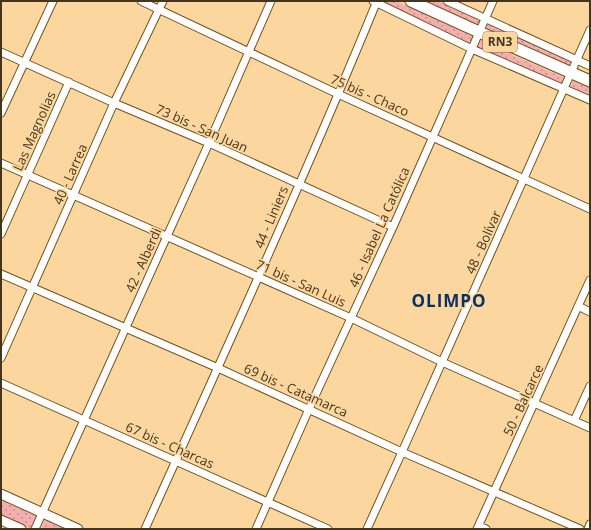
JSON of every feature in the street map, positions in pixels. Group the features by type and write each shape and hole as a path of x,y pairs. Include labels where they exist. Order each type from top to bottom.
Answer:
{"highway":[{"name":"RN3","path":"411,1 590,81"}],"main road":[{"path":"1,494 78,529"},
{"path":"1,520 21,529"}],"street":[{"path":"1,114 53,1"},
{"name":"75 bis - Chaco","path":"141,1 338,94 590,209"},
{"name":"40 - Larrea","path":"1,358 114,103 163,1"},
{"name":"42 - Alberdi","path":"35,529 209,144 271,1"},
{"path":"447,1 590,66"},
{"name":"46 - Isabel La Católica","path":"256,529 493,1"},
{"path":"375,2 472,49 590,100"},
{"name":"44 - Liniers","path":"146,529 338,94 375,2"},
{"name":"48 - Bolívar","path":"367,529 590,30"},
{"name":"73 bis - San Juan","path":"1,52 392,227"},
{"name":"Las Magnolias","path":"1,234 69,82"},
{"name":"71 bis - San Luis","path":"1,163 351,318 442,362 590,428"},
{"name":"69 bis - Catamarca","path":"1,274 218,368 402,452 580,529"},
{"name":"50 - Balcarce","path":"478,527 590,280"},
{"path":"578,306 590,312"},
{"name":"67 bis - Charcas","path":"1,383 328,529"},
{"path":"574,421 590,386"},
{"path":"588,529 590,524"},
{"path":"478,527 486,529"}],"shaded area":[{"path":"380,1 396,1 473,37 470,43"},
{"path":"423,1 438,1 481,21 478,26"},
{"path":"487,24 572,62 570,66 485,28"},
{"path":"480,41 565,78 563,84 478,47"},
{"path":"573,81 590,88 590,96 570,87"},
{"path":"1,498 37,515 31,529 1,516"},
{"path":"45,519 68,529 41,529"}],"district":[{"name":"OLIMPO","path":"449,301"}]}
